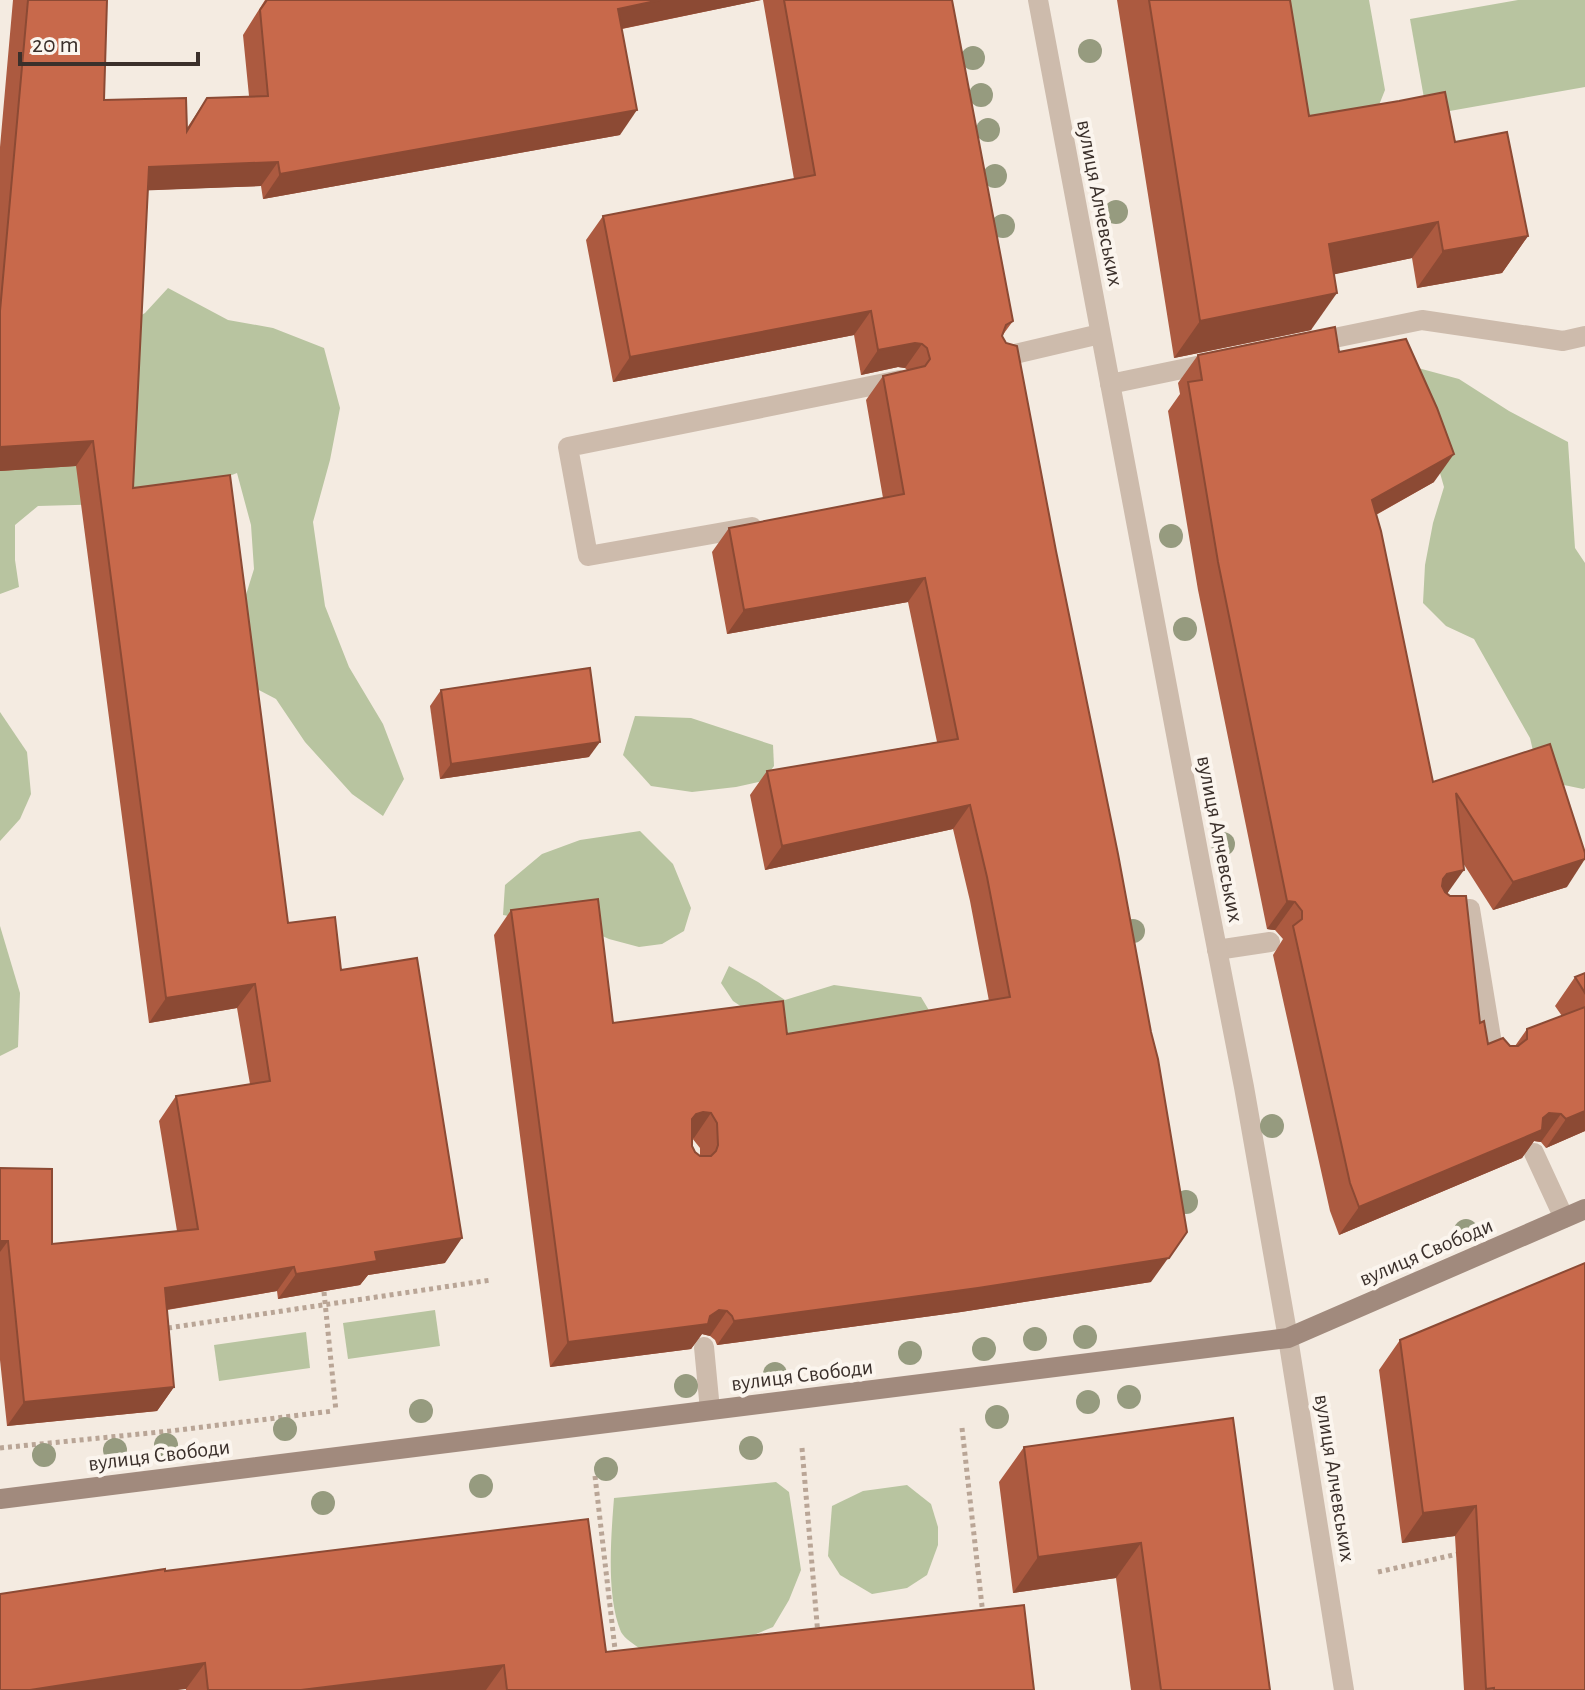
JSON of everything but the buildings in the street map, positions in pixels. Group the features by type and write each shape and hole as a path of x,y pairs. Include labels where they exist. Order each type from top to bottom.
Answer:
{"main road":[{"name":"вулиця Свободи","path":"0,1499 1288,1338 1585,1209"}],"street":[{"name":"вулиця Алчевських","path":"1038,0 1244,1087 1344,1690"},
{"path":"1297,345 1422,320 1563,341 1585,336"},
{"path":"998,358 1100,334"},
{"path":"1110,384 1235,358"},
{"path":"776,522 588,556 568,447 900,380"},
{"path":"1435,912 1470,909 1495,1062"},
{"path":"1217,950 1270,942"},
{"path":"1534,1153 1564,1218"},
{"path":"704,1347 710,1410"}],"path":[{"path":"168,1328 491,1280"},
{"path":"324,1292 336,1411"},
{"path":"962,1428 983,1619"},
{"path":"802,1448 818,1639"},
{"path":"595,1476 616,1661"},
{"path":"1378,1572 1462,1553 1470,1542"}],"green space":[{"path":"1271,0 1369,0 1385,90 1371,125 1355,262"},
{"path":"1518,0 1585,0 1585,87 1427,115 1410,19"},
{"path":"168,288 228,320 273,328 324,348 340,408 313,522 325,606 349,667 383,724 404,779 383,816 352,794 305,742 276,699 255,688 240,614 254,569 251,525 237,473 148,503 38,506 15,525 19,587 0,594 0,363 91,345 145,313"},
{"path":"1418,368 1459,379 1509,411 1568,442 1575,548 1585,563 1583,789 1540,780 1530,738 1474,639 1446,626 1423,603 1425,565 1444,487 1432,445"},
{"path":"0,712 27,752 31,794 20,819 0,841"},
{"path":"635,716 691,718 773,745 774,766 763,781 736,787 692,792 651,786 623,755"},
{"path":"640,831 673,864 691,908 684,931 662,944 639,947 589,930 503,915 505,885 542,854 580,840"},
{"path":"0,926 20,993 18,1047 0,1056"},
{"path":"729,966 785,1000 834,985 921,997 936,1022 807,1068 748,1011 733,1001 721,983"},
{"path":"435,1310 440,1346 348,1359 343,1323"},
{"path":"306,1332 310,1368 219,1381 214,1345"},
{"path":"776,1482 789,1492 801,1570 789,1600 773,1627 742,1640 640,1649 625,1637 616,1618 611,1584 614,1498"},
{"path":"907,1485 931,1504 938,1527 938,1545 927,1575 907,1588 872,1594 840,1575 828,1556 832,1506 863,1491"}]}
